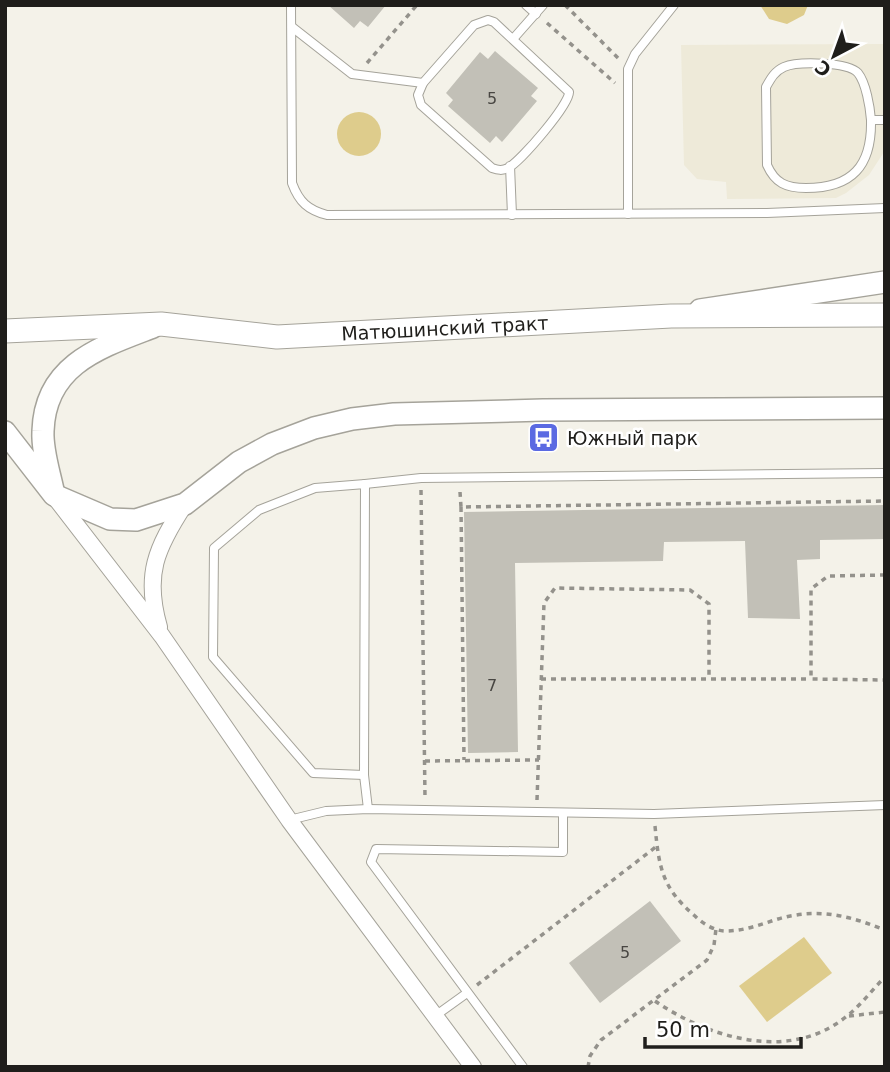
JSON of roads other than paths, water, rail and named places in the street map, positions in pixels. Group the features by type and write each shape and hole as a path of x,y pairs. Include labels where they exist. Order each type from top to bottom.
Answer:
{"main road":[{"name":"Матюшинский тракт","path":"5,331 162,324 277,337 671,316 885,315"}],"street":[{"path":"671,316 743,301 885,282"},
{"path":"54,495 43,432 46,407 57,384 74,363 96,349 162,324"},
{"path":"162,636 152,603 153,569 161,540 185,504 239,462 272,444 314,428 352,419 394,414 543,410 885,408"},
{"path":"5,432 162,636 289,820 473,1067"},
{"path":"54,495 110,519 136,520 185,504"}],"lane":[{"path":"291,5 292,183 304,205 327,215 810,212 885,208"},
{"path":"526,5 536,14"},
{"path":"513,39 543,5"},
{"path":"628,214 628,69 635,54 674,5"},
{"path":"480,21 494,22 565,86 569,97 565,106 510,166 501,170 492,168 421,105 418,95 422,83 480,21"},
{"path":"292,27 357,76 422,83"},
{"path":"839,65 853,69 863,81 871,120 868,152 861,164 843,182 831,188 793,188 778,182 767,165 766,87 771,77 784,67 839,65"},
{"path":"871,120 885,120"},
{"path":"510,166 512,215"},
{"path":"365,775 313,773 213,657 214,548 259,510 315,488 421,478 885,473"},
{"path":"365,484 365,775 368,809"},
{"path":"289,820 326,811 368,809 654,814 885,805"},
{"path":"523,1067 371,862 376,849 563,852 563,813"},
{"path":"435,1016 467,993"}],"place":[{"name":"Южный парк","path":"544,438"}]}
